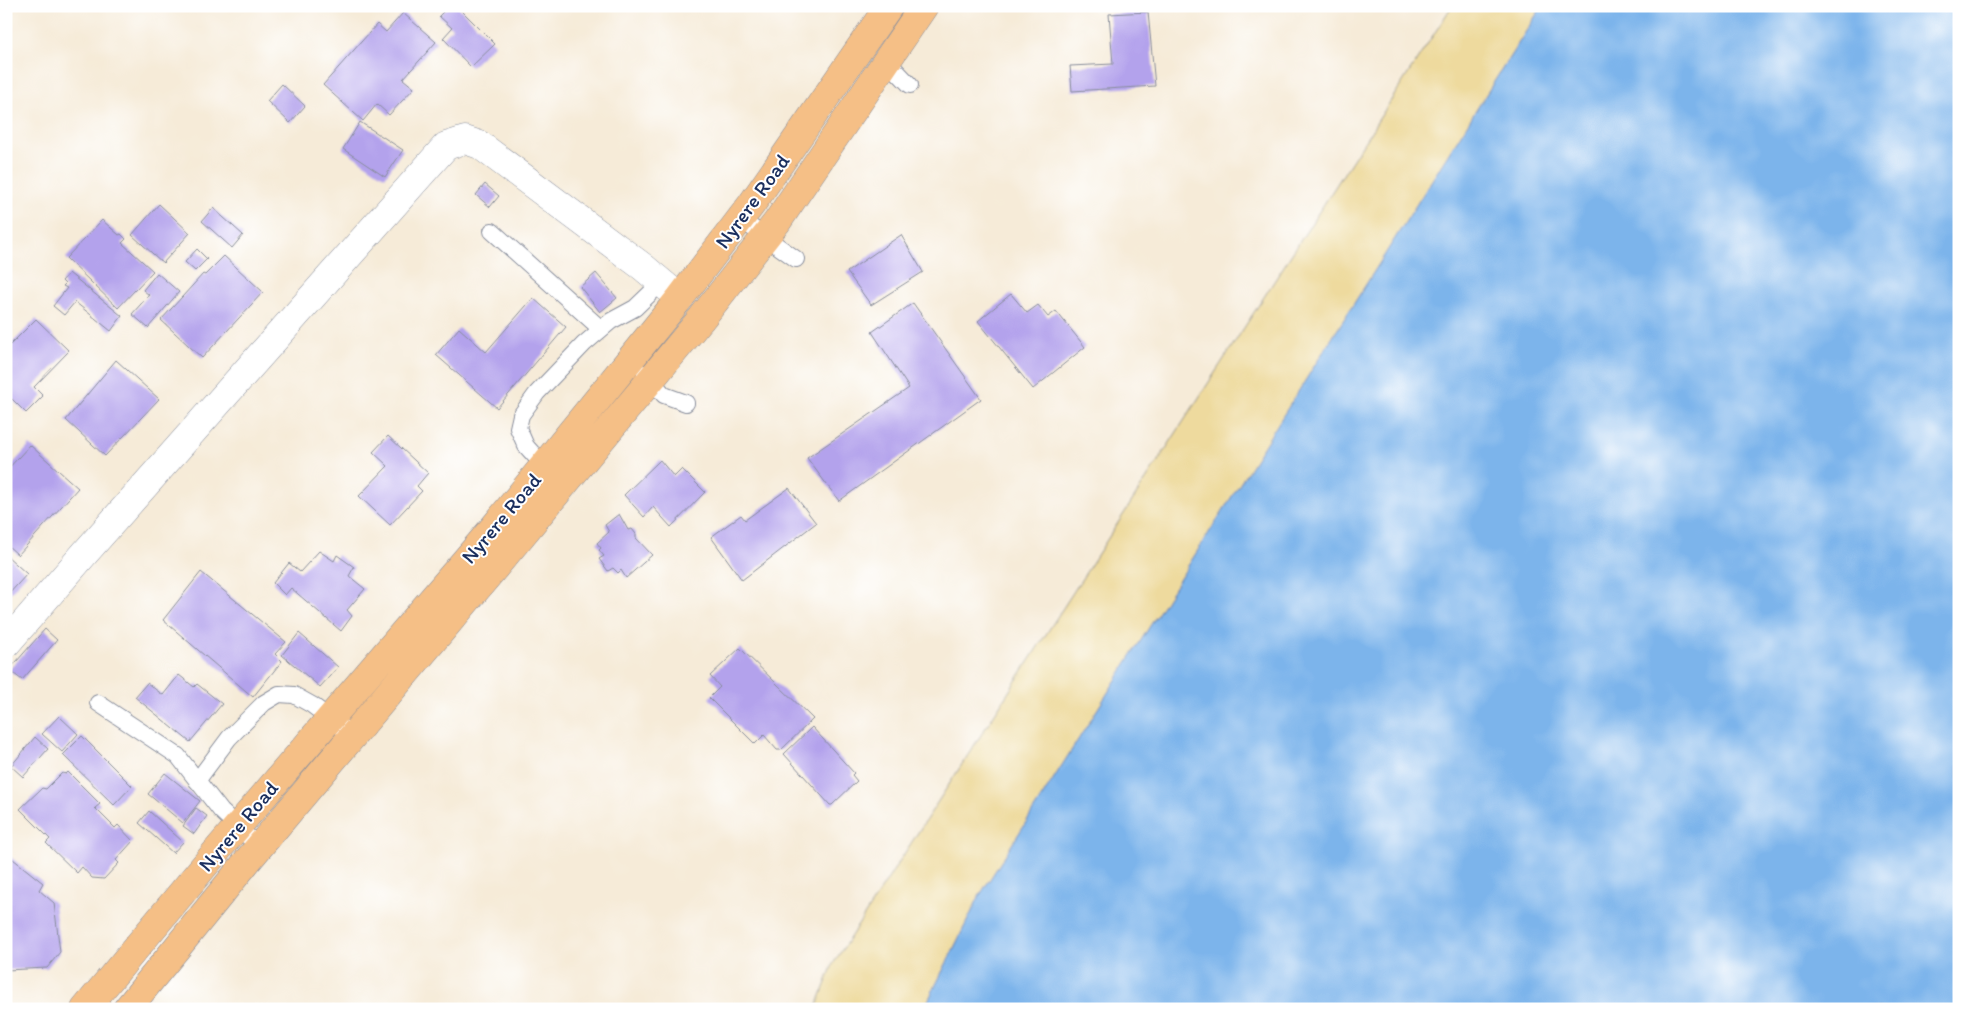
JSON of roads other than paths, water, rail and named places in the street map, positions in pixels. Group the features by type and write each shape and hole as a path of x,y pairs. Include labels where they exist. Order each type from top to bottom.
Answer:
{"main road":[{"name":"Nyrere Road","path":"85,1009 544,466 630,360 671,290 740,219 889,6"},
{"name":"Nyrere Road","path":"127,1009 260,847 702,319 764,238 924,6"}],"street":[{"path":"6,644 446,146 465,140 480,145 671,290"}],"lane":[{"path":"887,61 910,85"},
{"path":"740,219 764,238 796,259"},
{"path":"492,231 601,329"},
{"path":"544,466 526,446 518,428 521,414 537,393 601,329 611,321 671,290"},
{"path":"630,360 651,379 664,395 686,403"},
{"path":"197,781 229,738 264,703 279,694 294,695 312,705 353,736"},
{"path":"98,702 178,756 221,811 260,847"}],"water":[{"path":"1542,6 1959,6 1959,1009 924,1009 980,895"}]}
